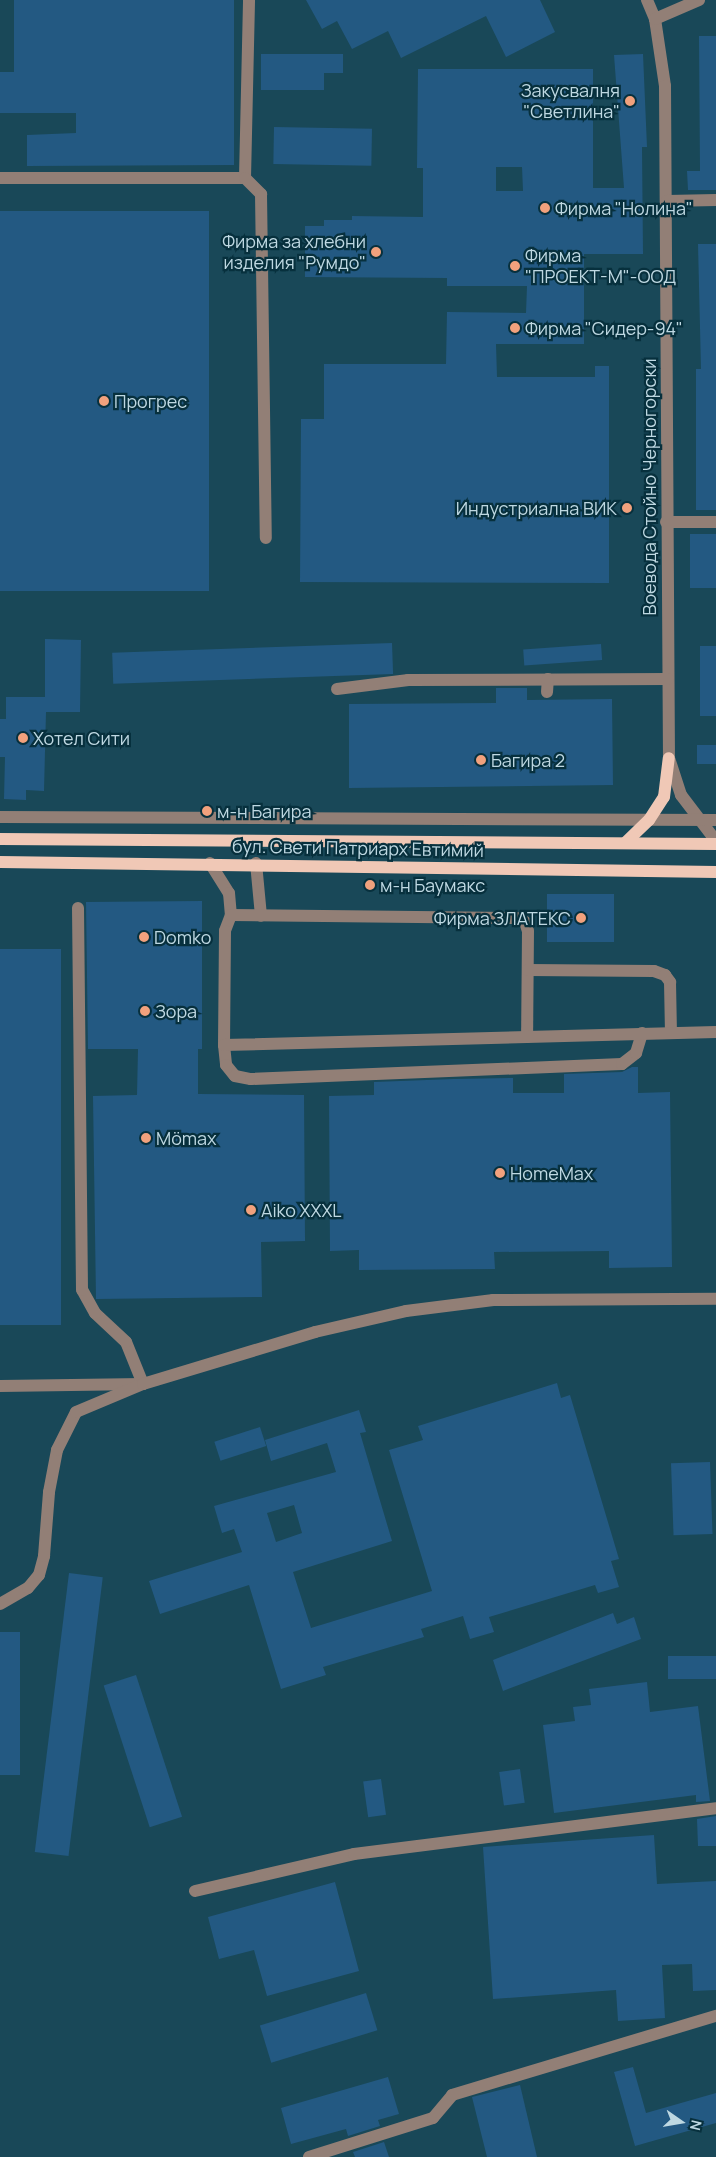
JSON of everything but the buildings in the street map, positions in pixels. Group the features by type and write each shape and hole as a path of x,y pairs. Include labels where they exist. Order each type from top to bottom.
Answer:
{"main road":[{"path":"625,844 649,820 664,797 670,758"},
{"name":"бул. Свети Патриарх Евтимий","path":"0,839 625,844 716,842"},
{"name":"бул. Свети Патриарх Евтимий","path":"0,862 256,863 716,872"}],"street":[{"path":"245,178 249,0"},
{"name":"Воевода Стойно Черногорски","path":"647,0 655,19 664,86 667,201 666,522 670,758 681,795 702,820 716,842"},
{"path":"655,19 699,0"},
{"path":"0,178 245,178 261,194 266,538"},
{"path":"667,201 716,200"},
{"path":"666,522 716,522"},
{"path":"547,692 548,679"},
{"path":"337,690 408,680 668,679"},
{"path":"0,817 716,820"},
{"path":"210,863 229,893 231,915 225,931 224,1045 226,1066 235,1076 251,1079 622,1064 636,1053 642,1033"},
{"path":"256,863 261,916"},
{"path":"78,908 82,1290 95,1313 126,1342 143,1384"},
{"path":"231,915 516,918 525,922 528,931 527,1037"},
{"path":"528,970 654,972 665,975 670,982 671,1033"},
{"path":"224,1045 716,1032"},
{"path":"0,1604 28,1588 38,1575 44,1556 57,1450 76,1412 143,1384 315,1332 406,1311 493,1300 716,1299"},
{"path":"0,1386 53,1383 143,1384"},
{"path":"195,1891 354,1854 716,1808"},
{"path":"309,2157 433,2118 452,2095 716,2016"}],"shaded area":[{"path":"0,0 716,0 716,2157 0,2157"}],"place":[{"name":"Закусвалня \"Светлина\"","path":"630,101"},
{"name":"Фирма \"Нолина\"","path":"545,208"},
{"name":"Фирма за хлебни изделия \"Румдо\"","path":"376,252"},
{"name":"Фирма \"ПРОЕКТ-М\"-ООД","path":"515,266"},
{"name":"Фирма \"Сидер-94\"","path":"515,328"},
{"name":"Прогрес","path":"104,401"},
{"name":"Индустриална ВИК","path":"627,508"},
{"name":"Хотел Сити","path":"23,738"},
{"name":"Багира 2","path":"481,760"},
{"name":"м-н Багира","path":"207,811"},
{"name":"м-н Баумакс","path":"370,885"},
{"name":"Фирма ЗЛАТЕКС","path":"581,918"},
{"name":"Domko","path":"144,937"},
{"name":"Зора","path":"145,1011"},
{"name":"Mömax","path":"146,1138"},
{"name":"HomeMax","path":"500,1173"},
{"name":"Aiko XXXL","path":"251,1210"}]}
